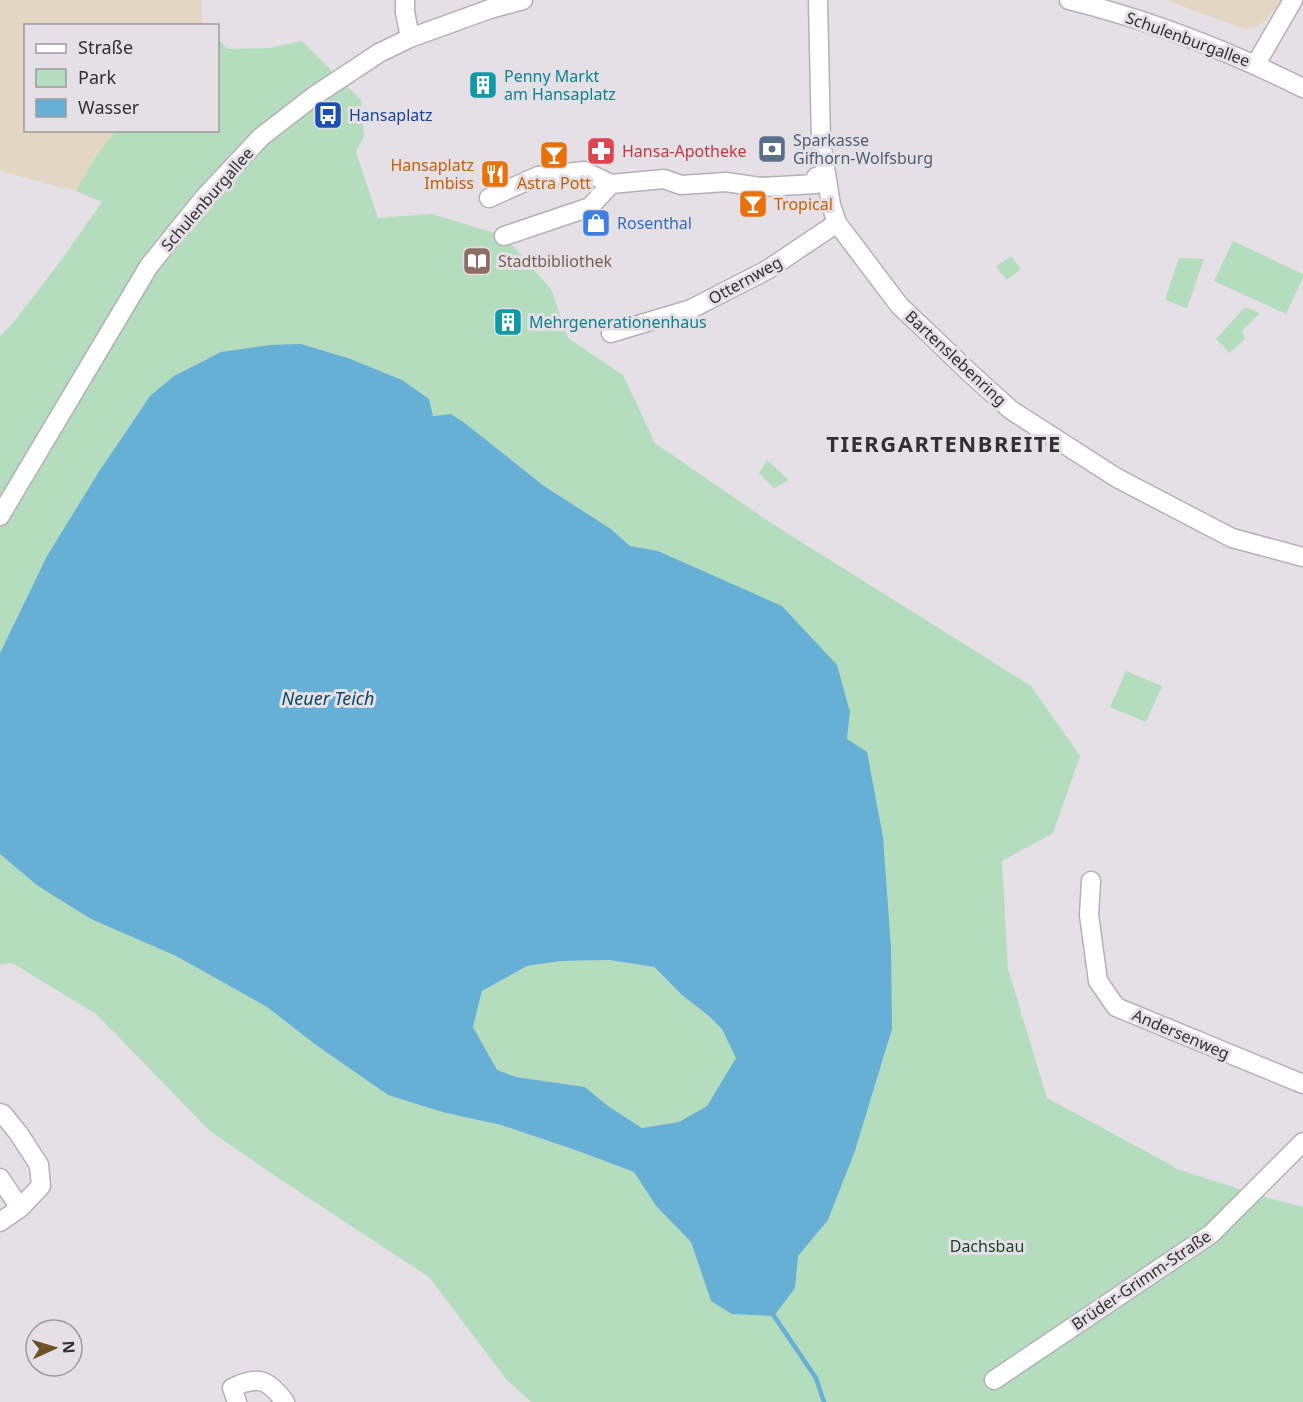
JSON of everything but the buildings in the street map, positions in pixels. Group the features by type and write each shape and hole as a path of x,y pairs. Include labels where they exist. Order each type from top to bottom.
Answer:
{"street":[{"path":"405,0 410,38"},
{"name":"Schulenburgallee","path":"0,516 149,266 203,200 261,137 314,96 379,53 410,38 490,9 523,0"},
{"name":"Bartenslebenring","path":"818,0 821,142 831,205 837,223 898,305 1011,410 1117,478 1232,538 1303,557"},
{"name":"Schulenburgallee","path":"1069,0 1167,29 1256,64 1303,88"},
{"path":"1256,64 1293,0"},
{"path":"489,198 538,176 584,171 611,184 664,179 681,185 726,182 760,188 816,184 816,177 826,176"},
{"path":"504,236 590,207 611,184"},
{"name":"Otternweg","path":"611,333 691,309 767,270 837,223"},
{"name":"Andersenweg","path":"1091,881 1089,915 1098,981 1116,1007 1303,1084"},
{"path":"0,1113 19,1134 39,1165 41,1186 20,1208 0,1222"},
{"name":"Brüder-Grimm-Straße","path":"994,1380 1211,1234 1303,1142"},
{"path":"0,1178 20,1208"},
{"path":"237,1402 232,1388 248,1380 260,1381 274,1387 285,1402"}],"shaded area":[{"path":"0,0 201,0 203,24 24,24 24,132 114,132 95,158 76,191 0,171"},
{"path":"1166,0 1281,0 1265,22 1246,30"}],"green space":[{"name":"Dachsbau","path":"219,40 228,49 270,48 302,41 361,100 364,136 356,152 378,218 432,214 504,236 551,289 568,338 623,375 655,443 771,523 1031,686 1080,756 1053,833 1002,861 1008,969 1047,1098 1174,1168 1303,1207 1303,1402 531,1402 506,1379 429,1277 210,1131 96,1014 12,963 0,965 0,854 38,886 91,919 176,956 267,1007 316,1045 388,1095 442,1112 501,1125 634,1172 656,1206 691,1242 711,1301 795,1288 797,1256 828,1220 855,1151 892,1029 847,739 850,712 695,568 658,551 630,546 611,529 544,486 451,414 433,416 402,380 348,358 301,344 150,396 98,473 47,556 0,653 0,336 13,323 65,255 102,202 76,191 95,158 114,132 219,132"},
{"path":"1233,241 1303,274 1286,314 1214,281"},
{"path":"1011,256 1021,269 1007,280 996,267"},
{"path":"1179,258 1204,259 1187,308 1165,300"},
{"path":"1245,307 1260,313 1242,331 1245,339 1230,353 1216,339"},
{"path":"767,460 789,480 774,488 759,473"},
{"path":"1126,671 1162,686 1146,722 1110,707"},
{"path":"609,960 653,967 722,1029 737,1058 707,1106 679,1122 642,1128 608,1106 585,1087 516,1077 496,1070 473,1027 482,991 527,966 561,961"}],"water":[{"name":"Neuer Teich","path":"301,344 348,358 402,380 429,399 433,416 451,414 544,486 611,529 630,546 658,551 782,606 837,665 850,712 847,739 867,752 883,837 891,948 892,1029 855,1151 828,1220 798,1256 795,1288 774,1316 732,1314 711,1301 691,1242 656,1206 634,1172 501,1125 442,1112 388,1095 316,1045 267,1007 176,956 91,919 38,886 0,854 0,653 47,556 98,473 150,396 174,376 221,352 270,345","holes":["609,960 654,967 682,995 722,1029 736,1058 707,1106 679,1122 642,1128 608,1106 585,1087 516,1077 497,1070 473,1027 482,991 527,966 561,961"]}],"waterway":[{"path":"774,1316 816,1378 824,1402"}],"place":[{"name":"Penny Markt am Hansaplatz","path":"483,85"},
{"name":"Hansaplatz","path":"328,115"},
{"name":"Sparkasse Gifhorn-Wolfsburg","path":"772,149"},
{"name":"Hansa-Apotheke","path":"601,151"},
{"name":"Astra Pott","path":"554,155"},
{"name":"Hansaplatz Imbiss","path":"495,174"},
{"name":"Tropical","path":"753,204"},
{"name":"Rosenthal","path":"596,223"},
{"name":"Stadtbibliothek","path":"477,261"},
{"name":"Mehrgenerationenhaus","path":"508,322"}],"district":[{"name":"TIERGARTENBREITE","path":"944,443"}]}
